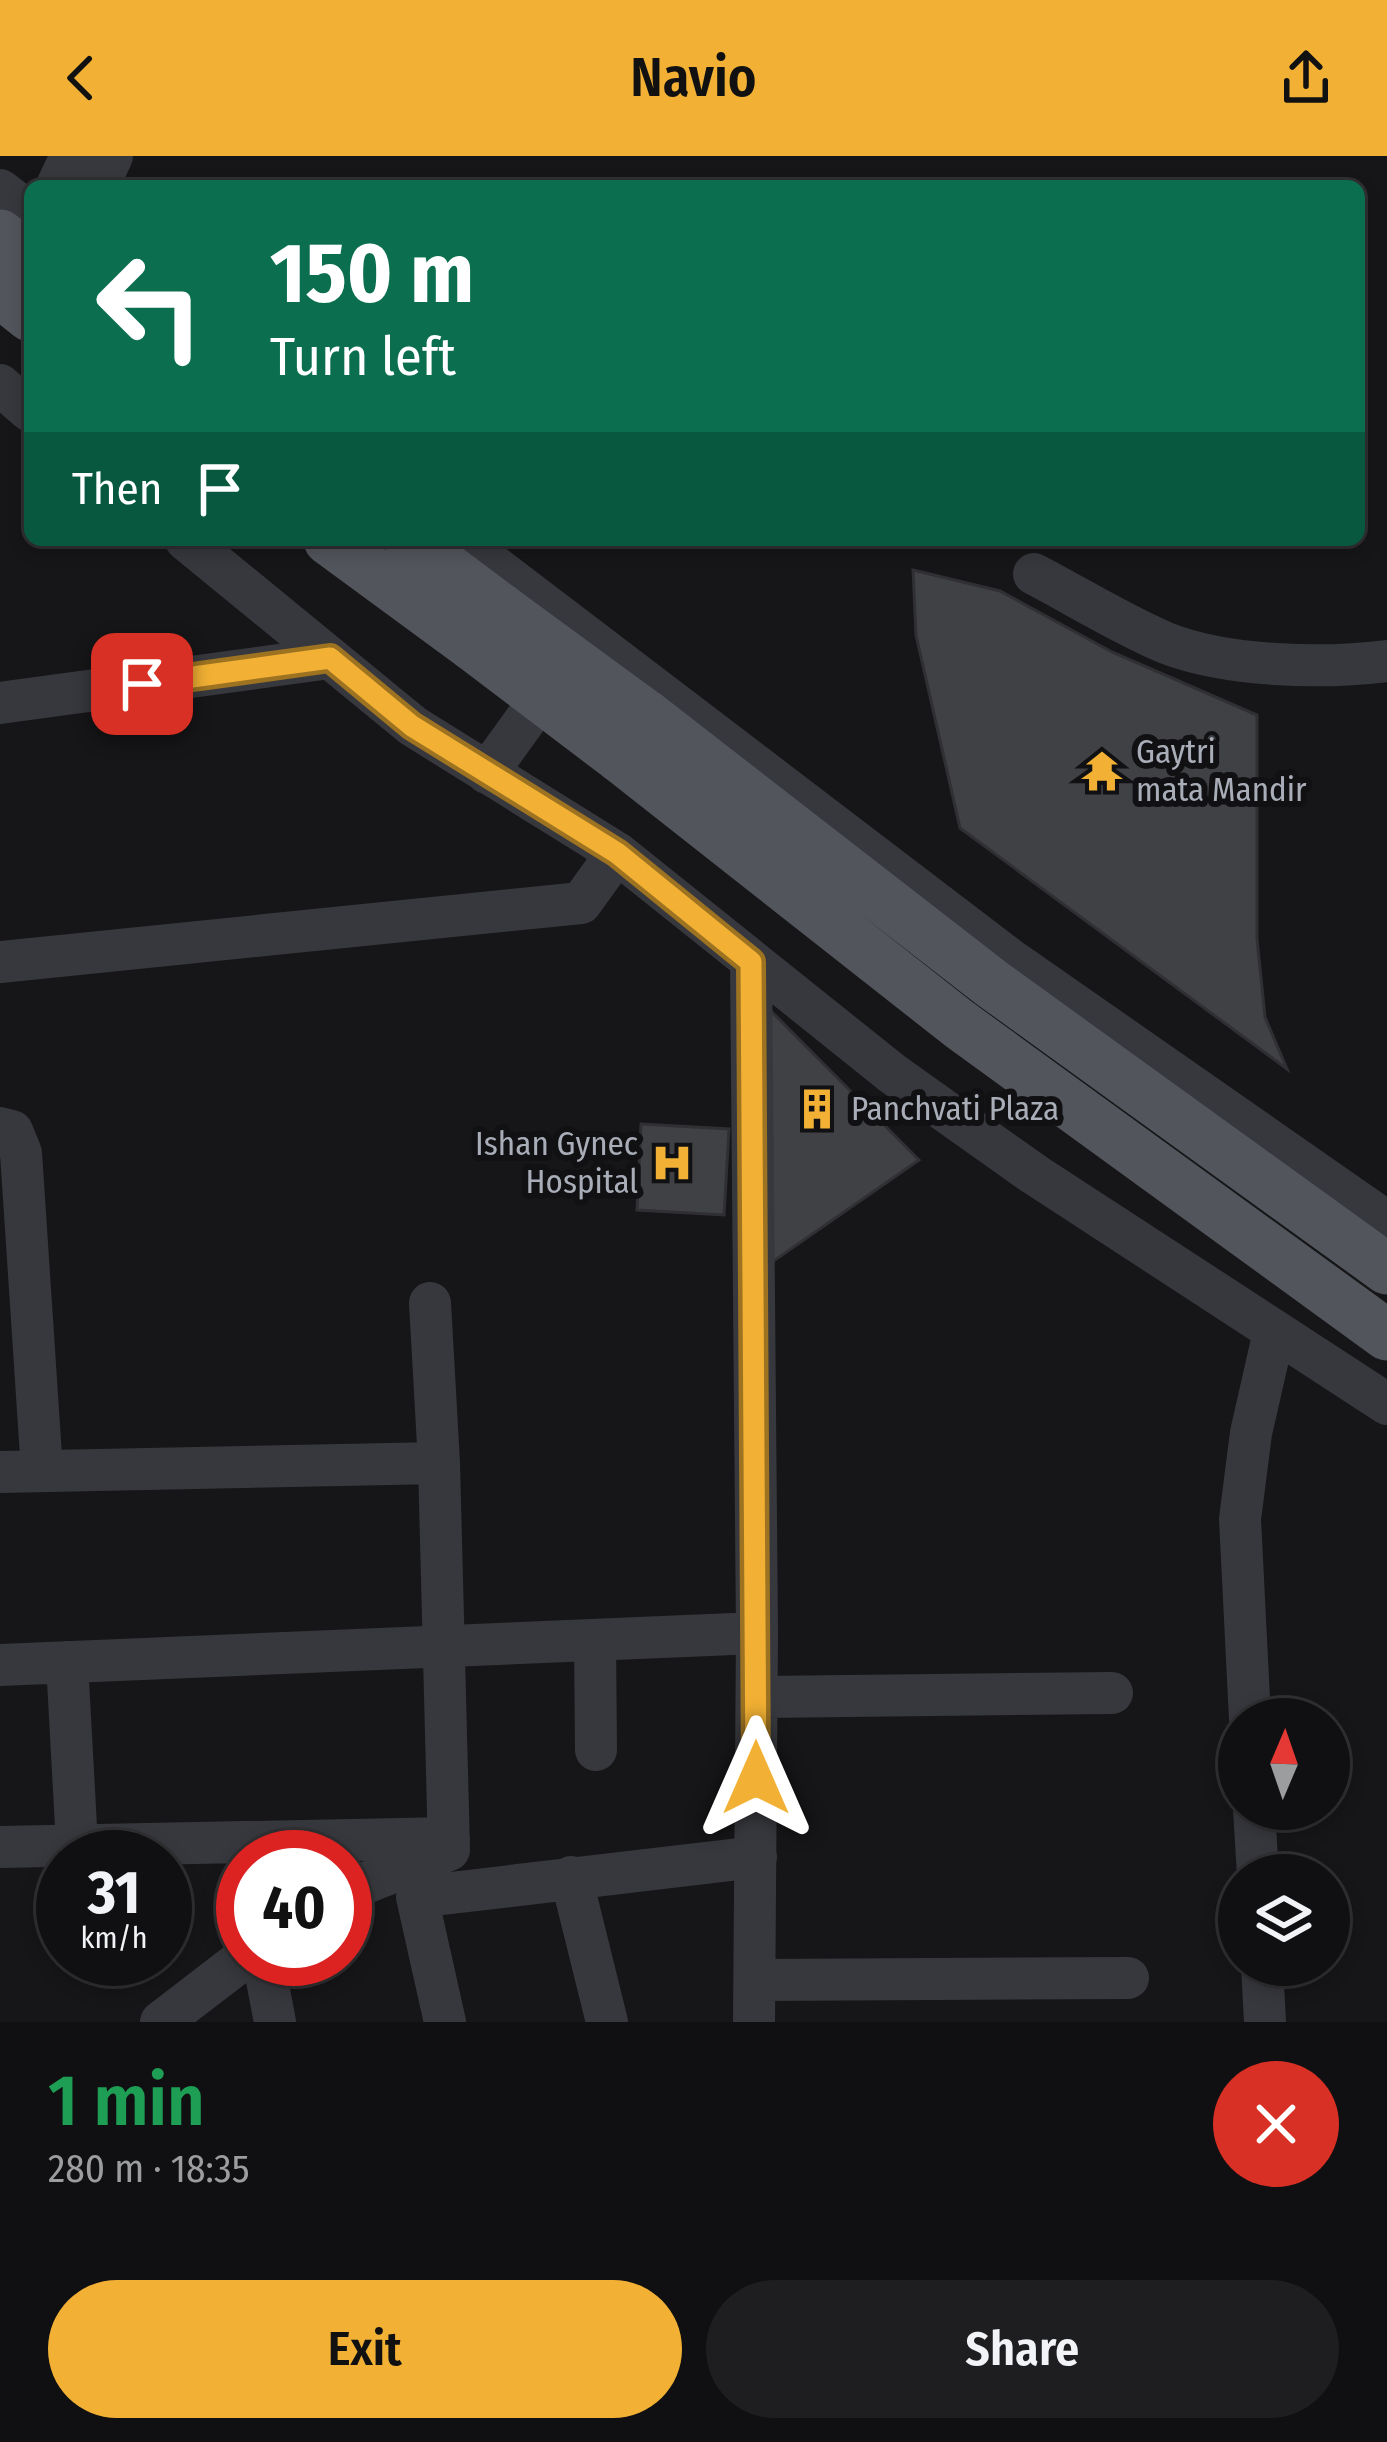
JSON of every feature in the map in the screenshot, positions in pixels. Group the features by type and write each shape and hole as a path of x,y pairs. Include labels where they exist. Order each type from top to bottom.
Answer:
{"main road":[{"path":"0,235 24,253"},
{"path":"0,292 24,311"},
{"path":"339,546 487,627 634,737 991,982 1387,1269"},
{"path":"414,546 487,627"},
{"path":"634,737 959,1024 1387,1335"}],"street":[{"path":"0,190 24,208"},
{"path":"0,385 24,406"},
{"path":"193,546 412,726 617,853 893,1074 1034,1174 1387,1404"},
{"path":"468,546 1011,960 1387,1222"},
{"path":"1034,574 1167,643 1204,654 1267,663 1347,666 1387,661"},
{"path":"487,773 586,636"},
{"path":"0,703 330,658"},
{"path":"0,962 581,903 617,853"},
{"path":"751,962 755,2001 1129,1978"},
{"path":"0,1128 12,1131 21,1153 21,1471 439,1463"},
{"path":"372,1880 449,1850 430,1303"},
{"path":"1249,1698 1240,1520 1251,1433 1274,1332"},
{"path":"0,1665 757,1634"},
{"path":"595,1640 596,1750"},
{"path":"68,1662 76,1830"},
{"path":"757,1697 1112,1693"},
{"path":"192,1843 449,1838"},
{"path":"0,1846 36,1846"},
{"path":"445,2022 417,1898 756,1857"},
{"path":"571,1877 607,2022"},
{"path":"161,2022 216,1980"},
{"path":"268,1986 275,2022"},
{"path":"1263,1986 1265,2022"}],"building":[{"name":"Gaytri mata Mandir","path":"913,570 1000,591 1112,652 1257,715 1257,939 1265,1017 1287,1069 960,828 916,635"},
{"name":"Panchvati Plaza","path":"770,1010 919,1160 762,1269"},
{"path":"641,1124 729,1129 724,1215 637,1210"}],"place":[{"name":"Gaytri mata Mandir","path":"1102,771"},
{"name":"Panchvati Plaza","path":"817,1109"},
{"name":"Ishan Gynec Hospital","path":"672,1163"}],"route":[{"path":"142,684 330,658 412,726 617,853 751,962 756,1778"}]}
